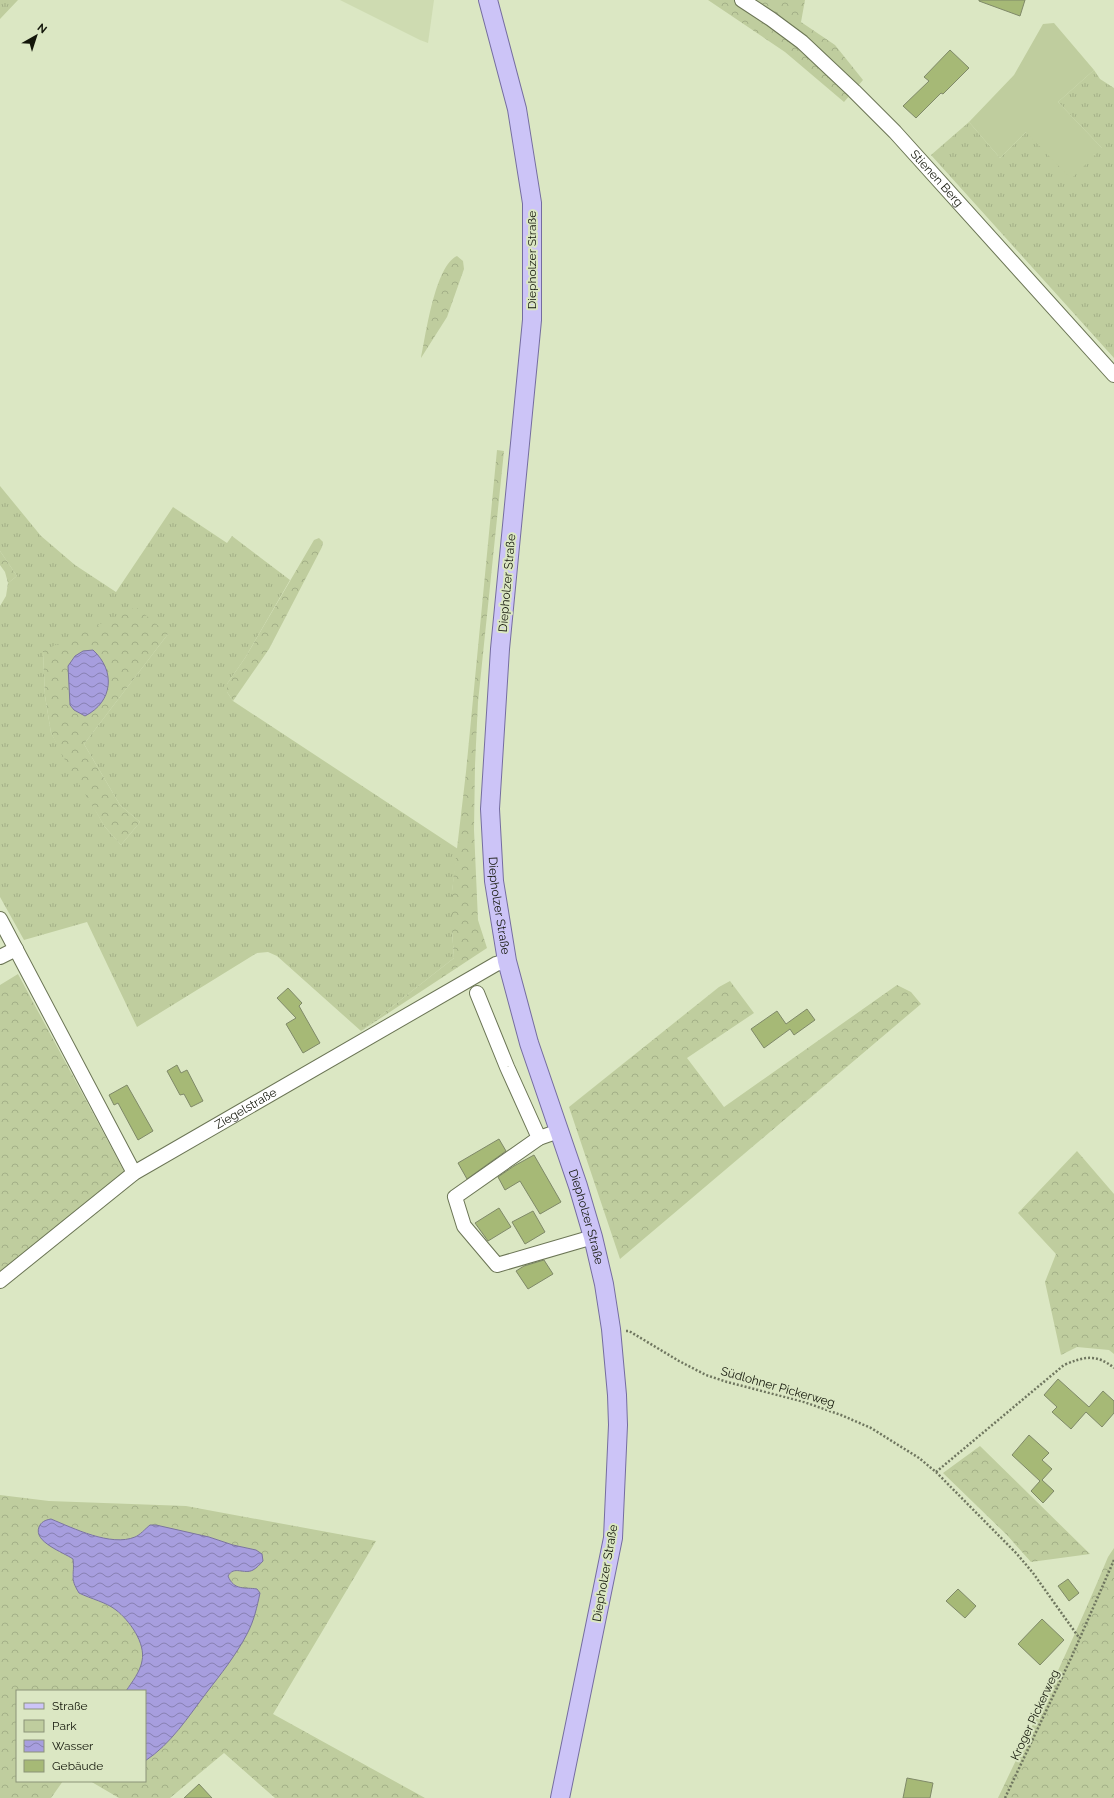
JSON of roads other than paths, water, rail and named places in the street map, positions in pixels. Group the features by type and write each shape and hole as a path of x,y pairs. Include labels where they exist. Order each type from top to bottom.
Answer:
{"main road":[{"name":"Diepholzer Straße","path":"488,0 517,109 532,204 532,320 500,649 490,809 494,881 507,961 529,1043 578,1186 593,1237 604,1284 611,1329 617,1395 618,1424 613,1538 560,1798"}],"street":[{"name":"Stienen Berg","path":"742,0 802,42 895,132 1114,375"},
{"path":"0,919 134,1173"},
{"path":"0,957 16,949"},
{"name":"Ziegelstraße","path":"0,1281 134,1173 496,964 507,961"},
{"path":"477,993 506,1067 539,1138"},
{"path":"559,1131 539,1138 455,1197 464,1226 497,1265 593,1237"}],"water":[{"path":"93,650 105,667 108,676 108,686 106,695 101,703 85,716 74,710 70,705 68,666 75,656 83,651"},
{"path":"51,1519 92,1535 115,1540 135,1537 150,1525 156,1525 209,1537 233,1545 256,1550 262,1554 263,1561 254,1569 246,1572 233,1571 228,1576 233,1584 244,1588 257,1589 260,1593 253,1619 243,1642 179,1730 163,1747 146,1760 146,1690 127,1690 136,1677 142,1661 143,1654 139,1640 131,1626 116,1610 79,1593 73,1580 73,1559 44,1542 40,1537 38,1532 39,1527 45,1521"}]}
